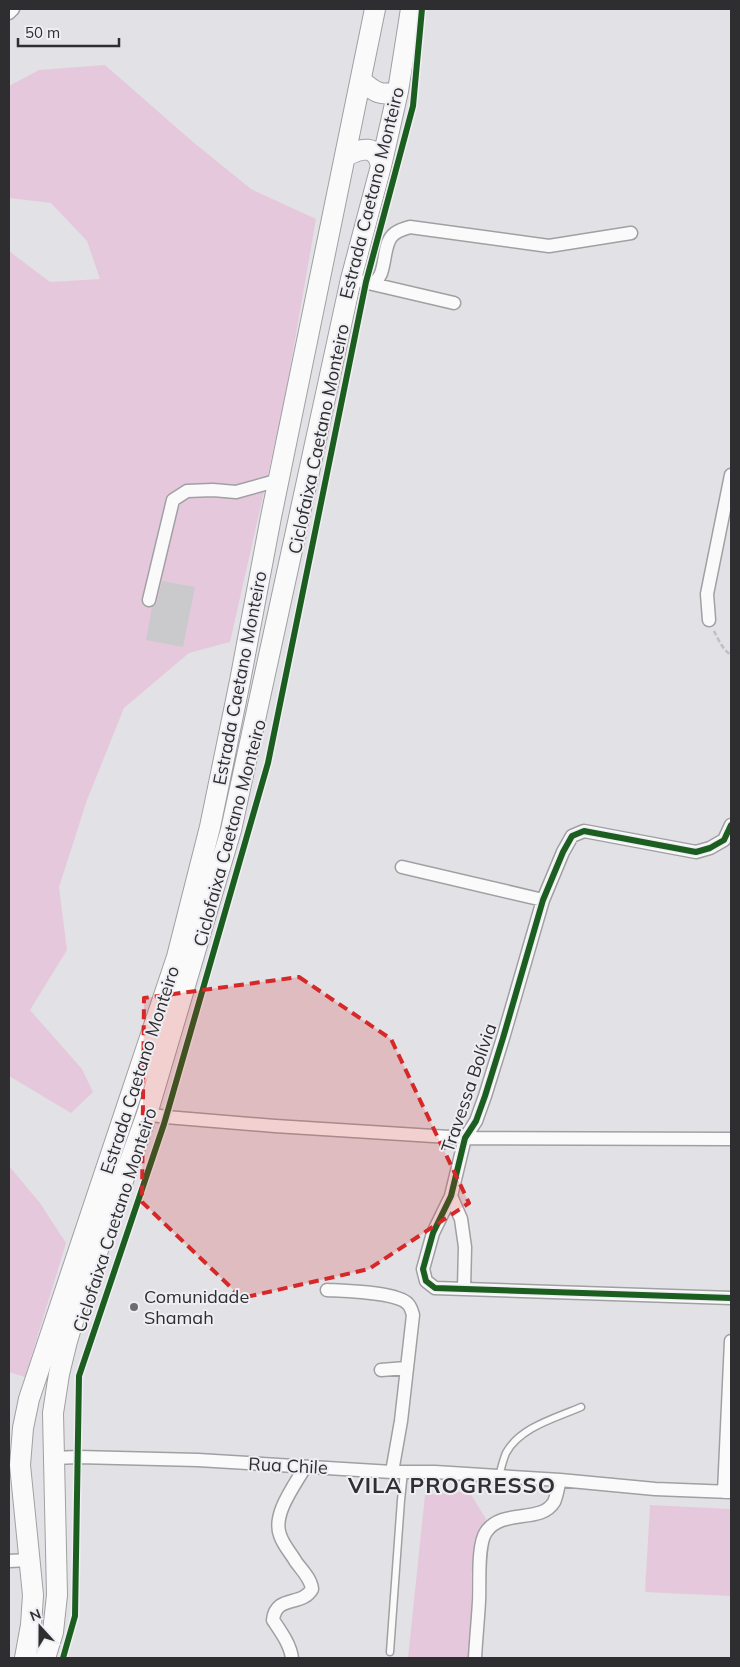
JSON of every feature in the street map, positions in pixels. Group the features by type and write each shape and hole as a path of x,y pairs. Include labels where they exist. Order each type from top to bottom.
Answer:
{"main road":[{"name":"Estrada Caetano Monteiro","path":"25,1658 31,1625 33,1595 20,1465 22,1428 29,1399 177,957 210,827 375,9"},
{"path":"410,18 422,9"},
{"name":"Estrada Caetano Monteiro","path":"45,1658 53,1632 57,1595 54,1413 66,1340 147,1114 231,830 351,279 381,166 398,91 410,18"},
{"path":"362,81 377,93 388,94 398,91"},
{"path":"346,156 356,151 367,149 377,155 381,166"}],"street":[{"path":"9,13 14,9"},
{"path":"371,283 375,282 380,276 387,242 398,231 410,227 549,246 630,233"},
{"path":"351,279 454,303"},
{"path":"709,620 707,594 731,475"},
{"path":"150,600 173,500 187,491 213,490 236,492 279,480"},
{"name":"Travessa Bolívia","path":"731,825 724,840 710,848 696,852 584,831 572,836 563,852 543,900 487,1088 476,1120 464,1138 451,1196 433,1233 423,1269 426,1281 435,1288 731,1298"},
{"path":"402,867 543,900"},
{"path":"147,1114 275,1126 464,1138 731,1139"},
{"path":"451,1196 462,1220 465,1247 464,1289"},
{"path":"327,1290 382,1295 400,1299 409,1305 413,1315 406,1368 398,1472"},
{"path":"728,1492 731,1341"},
{"path":"381,1370 406,1368"},
{"name":"Rua Chile","path":"54,1458 188,1460 398,1472 435,1472 560,1480 656,1489 728,1492"},
{"path":"292,1658 284,1635 273,1620 274,1611 279,1606 311,1592 312,1589 309,1580 279,1534 278,1524 283,1505 305,1467"},
{"path":"475,1658 481,1544 486,1533 494,1524 505,1518 541,1512 550,1507 554,1501 560,1480"},
{"path":"9,1561 29,1560"}],"lane":[{"path":"499,1476 506,1454 518,1437 581,1407"},
{"path":"390,1652 401,1500 398,1472"}],"path":[{"path":"709,620 719,642 728,654 731,655"}],"highlighted area":[{"path":"299,977 391,1039 469,1203 369,1269 242,1298 142,1202 144,998"}],"shaded area":[{"path":"105,65 193,142 251,189 316,219 284,403 230,642 189,653 124,708 87,800 59,887 67,950 30,1010 82,1069 93,1092 71,1113 9,1076 9,251 50,282 100,279 87,241 51,203 9,198 9,86 39,70"},
{"path":"9,1166 40,1203 66,1243 25,1377 9,1372"},
{"path":"469,1491 486,1519 471,1573 471,1658 408,1658 425,1495"},
{"path":"650,1505 731,1509 731,1596 645,1592"}],"building":[{"path":"162,581 195,587 183,647 146,640 152,607 157,602"}],"cycle path":[{"name":"Ciclofaixa Caetano Monteiro","path":"63,1658 75,1616 79,1376 164,1124 268,763 366,282 413,106 422,9"},
{"path":"731,825 724,840 710,848 696,852 584,831 572,836 563,852 543,900 485,1096 476,1121 465,1138 451,1196 433,1233 423,1269 426,1281 435,1288 731,1298"}],"place":[{"name":"Comunidade Shamah","path":"134,1307"}],"district":[{"name":"VILA PROGRESSO","path":"452,1485"}]}
